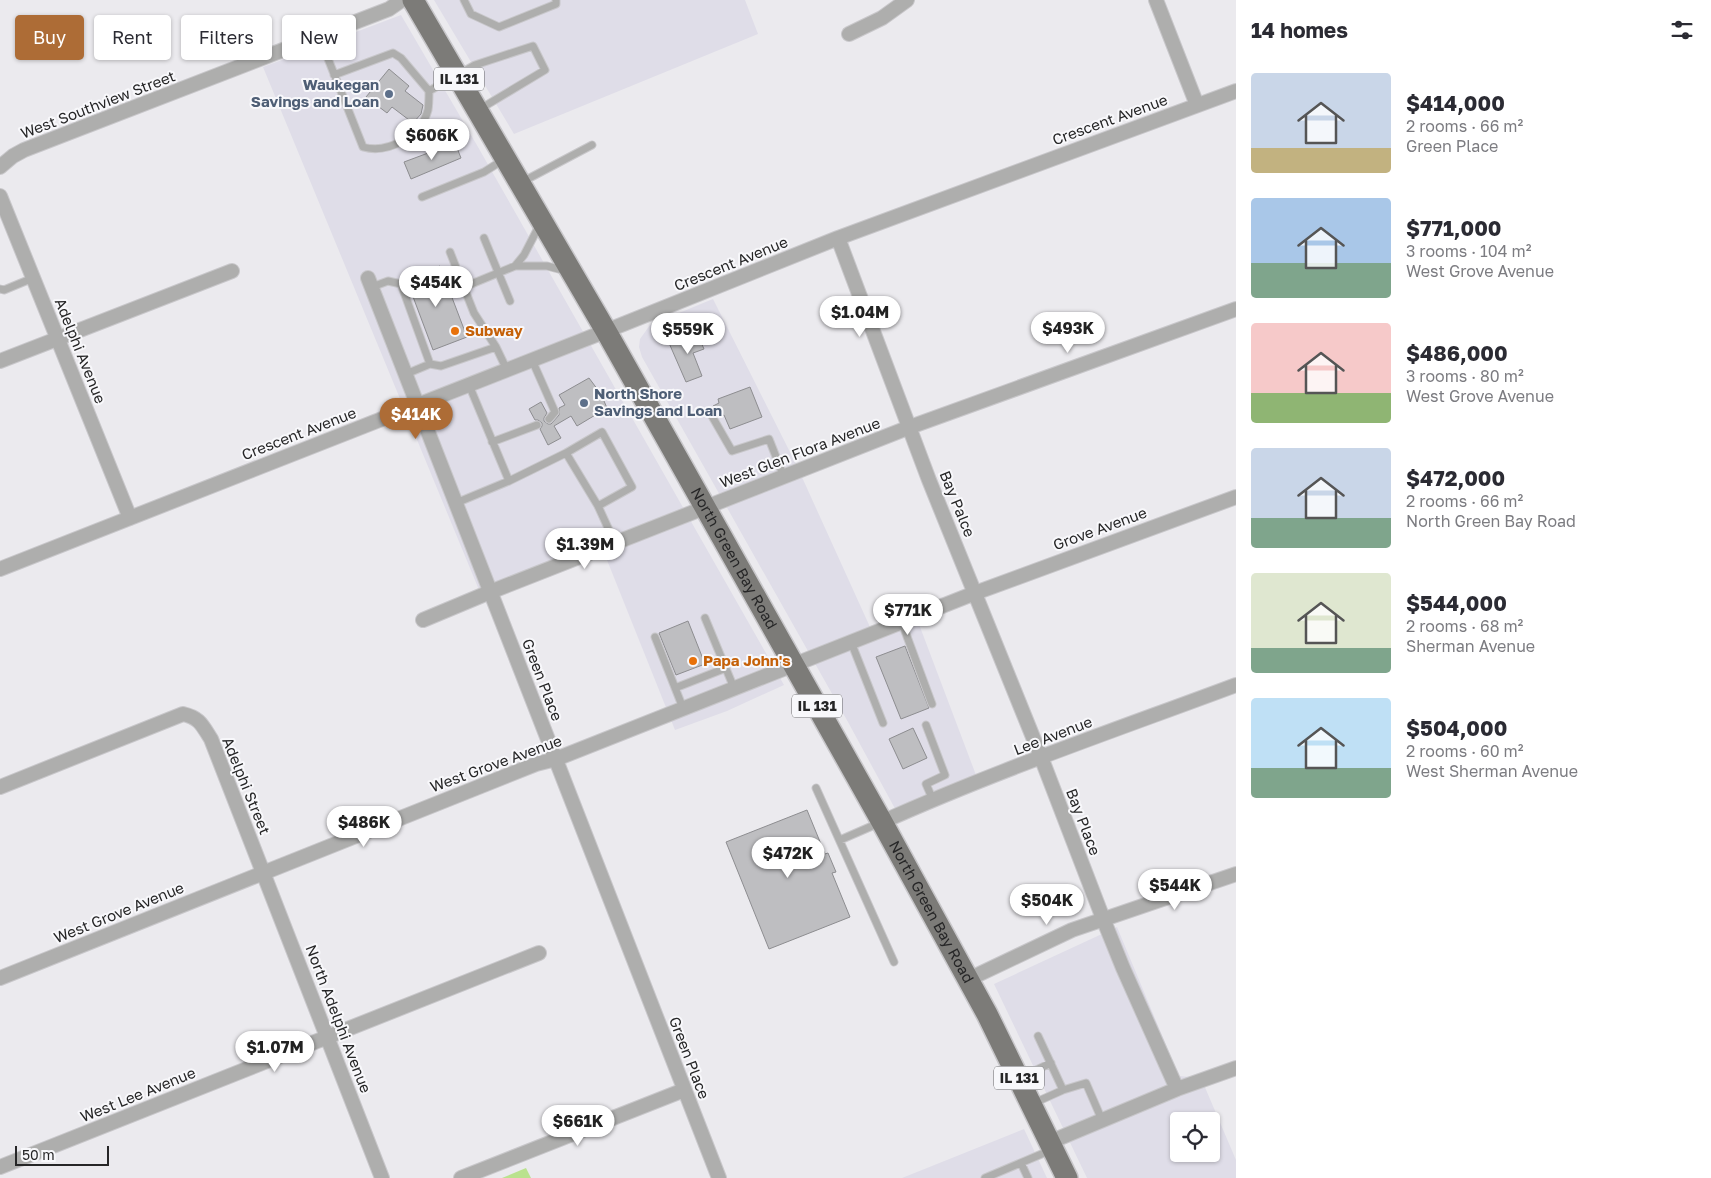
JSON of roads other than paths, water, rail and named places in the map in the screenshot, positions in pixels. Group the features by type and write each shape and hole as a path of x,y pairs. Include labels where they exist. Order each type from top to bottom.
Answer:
{"main road":[{"name":"North Green Bay Road","path":"413,0 572,272 882,822 969,979 1067,1178"}],"street":[{"name":"West Southview Street","path":"356,22 390,9 402,0"},
{"path":"849,34 882,18 908,0"},
{"path":"1156,0 1197,105"},
{"name":"West Southview Street","path":"1,166 24,150 282,50"},
{"name":"Crescent Avenue","path":"0,569 606,332 838,238 1236,91"},
{"name":"Adelphi Avenue","path":"0,196 130,518"},
{"path":"838,238 910,427"},
{"path":"0,361 232,271"},
{"name":"Green Place","path":"370,283 719,1178"},
{"name":"West Glen Flora Avenue","path":"423,620 910,427 1236,309"},
{"name":"Bay Palce","path":"910,427 929,480 975,593"},
{"name":"Grove Avenue","path":"975,593 1236,497"},
{"name":"West Grove Avenue","path":"0,978 536,764 556,759 975,593"},
{"name":"Bay Place","path":"975,593 1123,968 1177,1089"},
{"name":"Lee Avenue","path":"882,822 1041,757 1236,685"},
{"name":"Adelphi Street","path":"0,786 183,714 193,716 200,722 211,739 263,873"},
{"name":"North Adelphi Avenue","path":"263,873 382,1178"},
{"path":"969,979 1072,930 1104,921 1236,874"},
{"name":"West Lee Avenue","path":"0,1167 539,953"},
{"path":"1052,1146 1102,1120 1177,1089 1236,1068"},
{"path":"461,1178 684,1090"}],"lane":[{"path":"464,0 471,14 499,27 556,4 556,0"},
{"path":"430,91 475,65 533,46 545,70 478,110"},
{"path":"328,60 334,75 363,147 372,150 386,148 399,143 420,126 428,111 430,91 401,58 393,53 334,75"},
{"path":"520,183 592,145"},
{"path":"422,197 484,172 506,158"},
{"path":"515,266 524,255 537,232 541,219"},
{"path":"484,238 510,301"},
{"path":"450,252 474,313 496,347 507,370"},
{"path":"464,287 515,266 547,266 572,272"},
{"path":"0,289 4,290 33,278"},
{"path":"370,283 388,281 401,284 430,364"},
{"path":"406,374 430,364 441,366 496,347"},
{"path":"532,360 555,412 549,419"},
{"path":"469,385 509,481"},
{"path":"709,411 732,451 768,439 784,476"},
{"path":"492,442 537,425"},
{"path":"456,502 509,481 566,453 602,432 632,487 598,506"},
{"path":"566,453 598,506 615,543"},
{"path":"706,618 734,688"},
{"path":"902,623 932,704"},
{"path":"655,637 683,708"},
{"path":"851,642 883,723"},
{"path":"675,688 726,668"},
{"path":"926,725 945,776 926,784 933,800"},
{"path":"816,788 894,962"},
{"path":"840,840 882,822"},
{"path":"1038,1036 1063,1090"},
{"path":"1019,1078 1051,1063"},
{"path":"1032,1104 1063,1090 1086,1083 1102,1120"},
{"path":"985,1178 1022,1163 1052,1146"},
{"path":"1022,1163 1028,1178"}],"place":[{"name":"Waukegan Savings and Loan","path":"389,94"},
{"name":"Subway","path":"455,331"},
{"name":"North Shore Savings and Loan","path":"584,403"},
{"name":"Papa John's","path":"693,661"}]}
